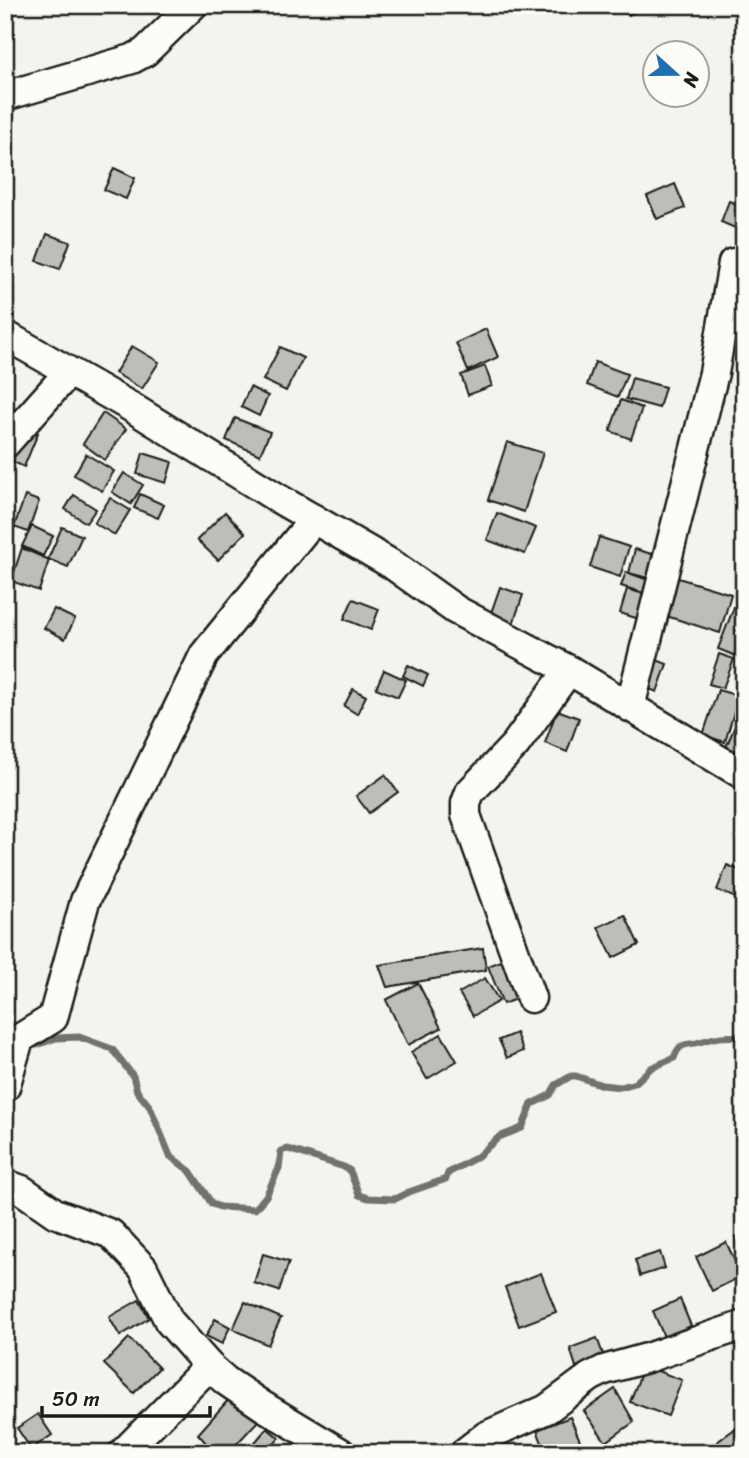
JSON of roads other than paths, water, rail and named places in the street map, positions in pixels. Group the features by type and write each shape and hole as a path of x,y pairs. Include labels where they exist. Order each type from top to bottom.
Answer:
{"street":[{"path":"6,102 132,59 145,52 193,5"},
{"path":"630,707 714,373 733,262"},
{"path":"5,335 131,407 393,565 456,610 569,670 744,775"},
{"path":"5,444 69,372"},
{"path":"5,1087 19,1039 53,1018 85,901 204,654 314,519"},
{"path":"531,998 466,815 466,803 470,792 515,745 569,670"},
{"path":"5,1184 22,1191 55,1213 111,1234 144,1268 169,1321 209,1367 263,1406 341,1453"},
{"path":"464,1453 486,1436 547,1409 590,1377 604,1370 744,1325"},
{"path":"123,1453 209,1367"}],"waterway":[{"path":"5,1017 16,1035"},
{"path":"28,1043 37,1045 56,1038 79,1037 112,1049 133,1076 137,1091 150,1107 170,1156 190,1171 212,1204 255,1209 266,1196 279,1168 281,1151 288,1149 344,1167 350,1171 359,1195 395,1199 446,1179 448,1173 477,1157 499,1137 522,1128 532,1104 550,1095 556,1085 571,1076 602,1085 621,1087 635,1083 651,1068 674,1058 684,1045 721,1037 744,1037"}]}
